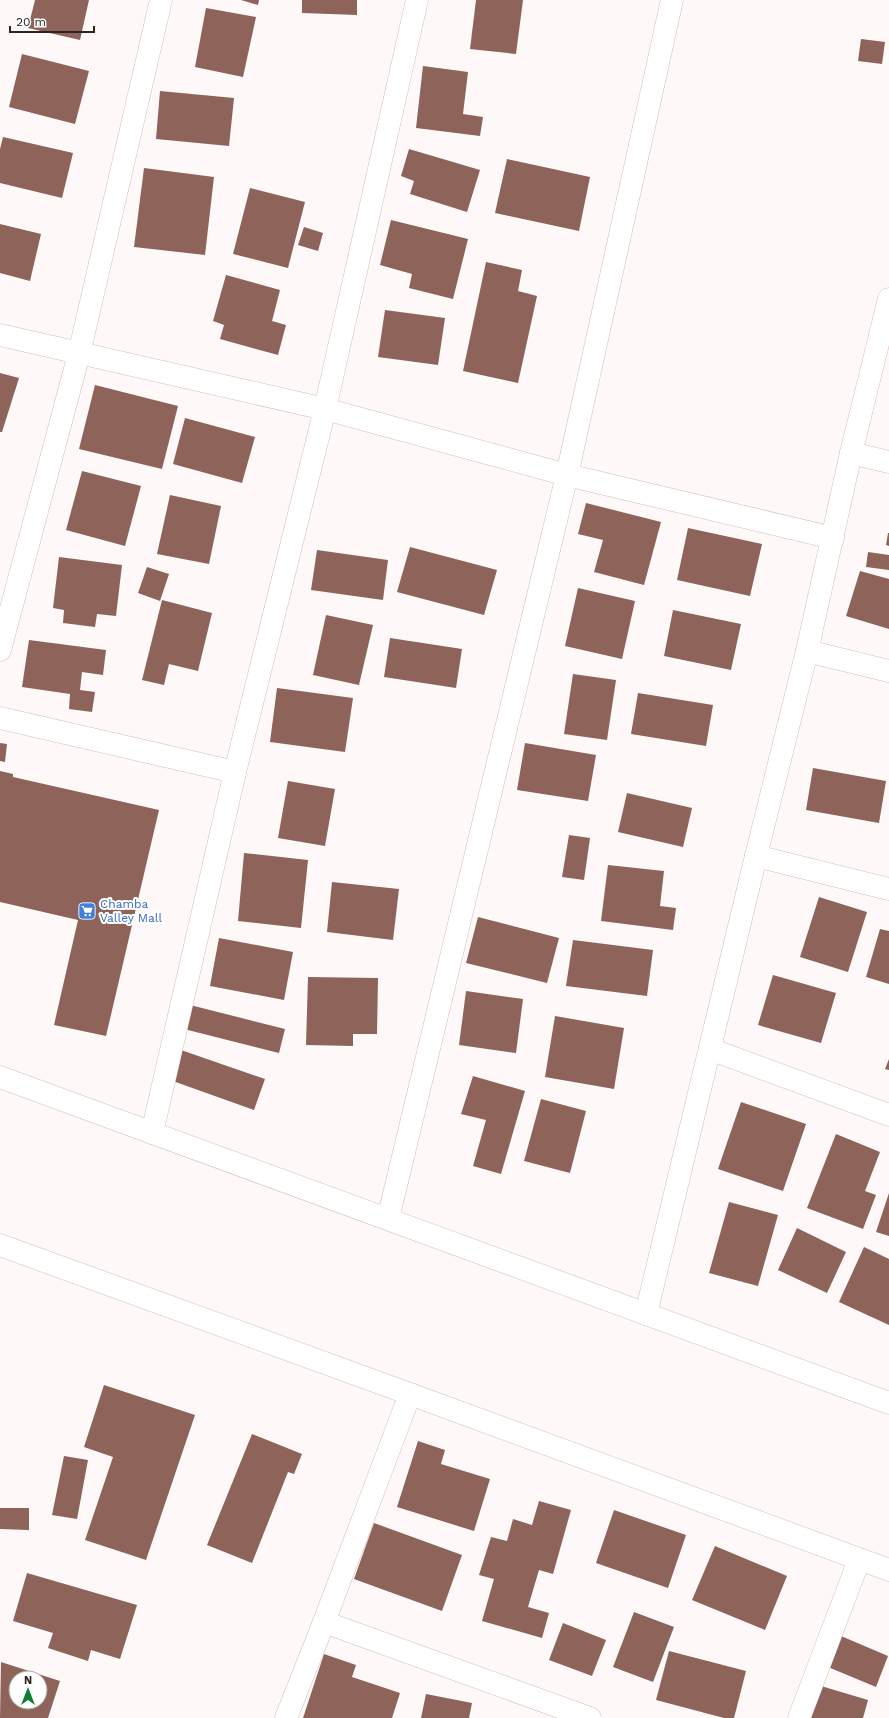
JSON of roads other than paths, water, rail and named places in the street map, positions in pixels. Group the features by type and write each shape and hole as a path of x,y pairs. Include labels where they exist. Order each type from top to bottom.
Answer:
{"street":[{"path":"0,650 80,354 161,0"},
{"path":"152,1133 235,772 326,410 417,0"},
{"path":"388,1219 567,475 672,0"},
{"path":"646,1314 807,651 851,453 889,299"},
{"path":"0,335 326,410 567,475 833,538"},
{"path":"851,453 889,462"},
{"path":"807,651 889,671"},
{"path":"0,718 235,772"},
{"path":"756,856 889,889"},
{"path":"710,1048 889,1115"},
{"path":"0,1077 889,1403"},
{"path":"0,1245 889,1570"},
{"path":"286,1718 410,1394"},
{"path":"799,1718 859,1560"},
{"path":"324,1622 590,1718"}],"place":[{"name":"Chamba Valley Mall","path":"87,911"}]}
